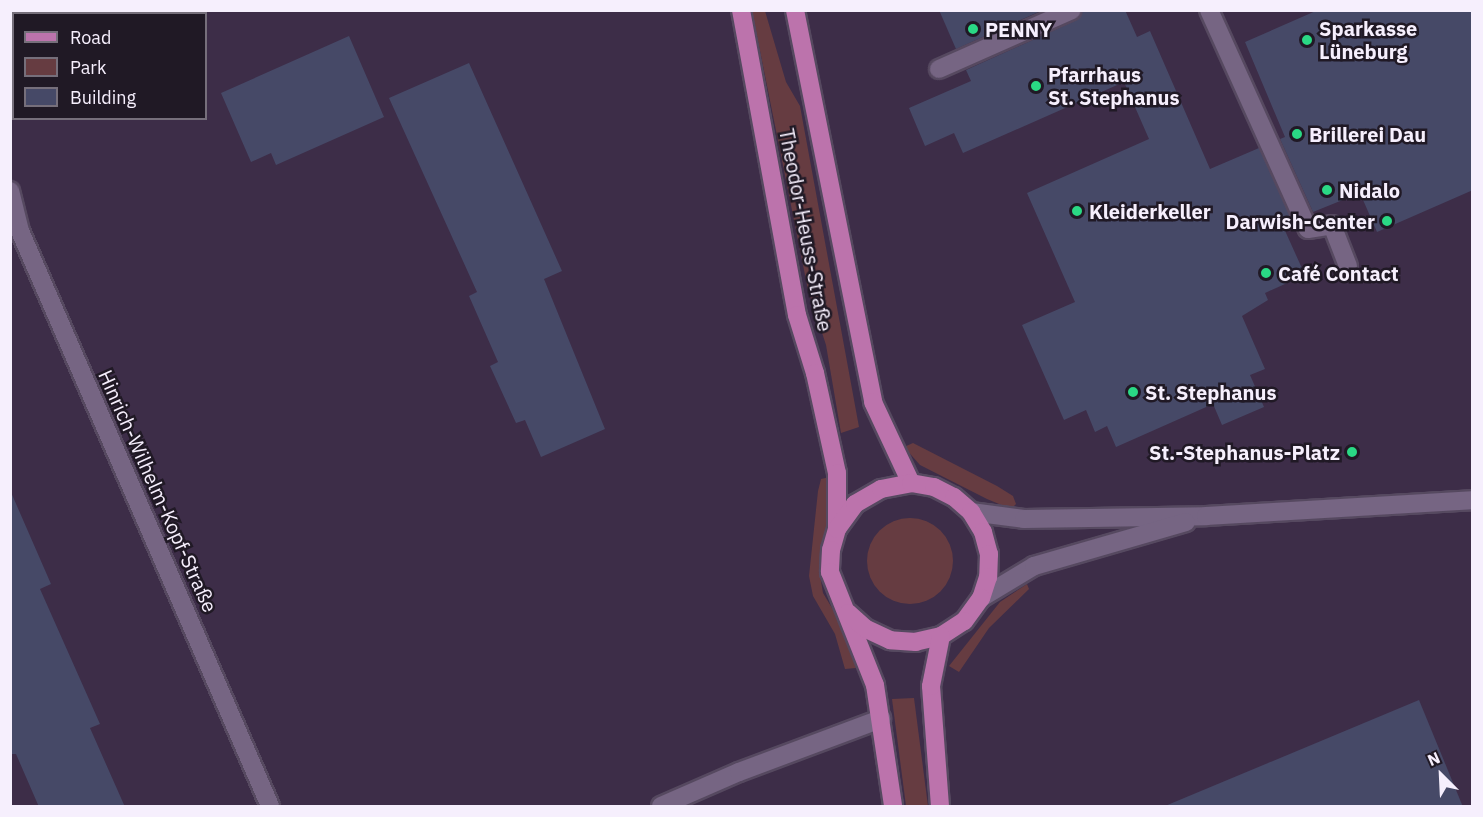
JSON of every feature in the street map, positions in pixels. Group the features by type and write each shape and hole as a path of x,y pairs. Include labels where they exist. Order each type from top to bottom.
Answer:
{"main road":[{"name":"Theodor-Heuss-Straße","path":"741,10 797,315 833,450 837,529 831,550 830,572 836,593 847,612 874,685 893,807"},
{"name":"Theodor-Heuss-Straße","path":"795,10 873,402 911,483"},
{"name":"Theodor-Heuss-Straße","path":"837,529 855,504 881,489 911,483 934,487 954,496 971,512 983,532 989,554 988,577 981,598 964,621 941,636 916,642 890,640 866,629 847,612"},
{"path":"940,807 931,686 941,636"}],"street":[{"path":"939,69 1072,10"},
{"path":"1209,10 1308,229 1332,225 1348,266"},
{"name":"Hinrich-Wilhelm-Kopf-Straße","path":"10,191 20,231 270,807"},
{"path":"971,512 1024,519 1206,516 1473,500"},
{"path":"1407,503 1473,507"},
{"path":"981,598 1034,566 1206,516"},
{"path":"660,807 739,772 881,719"}],"green space":[{"path":"752,11 765,11 786,82 800,106 859,427 841,433 826,345 808,290"},
{"path":"913,443 997,486 1013,496 1016,504 1011,509 920,465 904,447"},
{"path":"830,477 829,517 819,569 823,593 844,628 856,668 845,669 835,634 813,596 809,576 818,491 821,479"},
{"path":"910,518 927,521 946,537 950,544 953,561 950,578 934,597 927,601 910,604 893,601 874,585 870,578 867,561 870,544 886,525 893,521"},
{"path":"1027,584 1029,589 989,628 959,672 949,666 1000,602"},
{"path":"914,698 928,806 906,806 892,699"}],"building":[{"name":"PENNY","path":"939,10 1043,10 956,49"},
{"path":"1083,10 1125,10 1137,37 1150,31 1210,169 1259,148 1292,220 1282,224 1305,275 1265,293 1268,300 1242,316 1265,369 1250,375 1264,407 1222,425 1213,404 1116,447 1107,426 1095,432 1086,410 1064,420 1022,325 1075,302 1027,193 1149,139 1124,82 963,153 954,133 925,146 909,108 971,81 966,70 1077,20"},
{"path":"1318,10 1473,10 1473,190 1377,232 1360,193 1313,212 1280,139 1285,137 1245,42"},
{"path":"349,36 384,117 276,165 271,153 251,162 221,93"},
{"path":"469,63 562,271 544,279 605,429 541,457 525,420 516,423 490,366 498,362 469,296 477,292 389,98"},
{"path":"10,490 51,584 40,589 100,724 90,728 125,807 39,807 16,754 10,754"},
{"path":"1419,700 1463,807 1165,807 1165,806"}],"place":[{"name":"PENNY","path":"973,29"},
{"name":"Sparkasse Lüneburg","path":"1307,40"},
{"name":"Pfarrhaus St. Stephanus","path":"1036,86"},
{"name":"Brillerei Dau","path":"1297,134"},
{"name":"Nidalo","path":"1327,190"},
{"name":"Kleiderkeller","path":"1077,211"},
{"name":"Darwish-Center","path":"1387,221"},
{"name":"Café Contact","path":"1266,273"},
{"name":"St. Stephanus","path":"1133,392"},
{"name":"St.-Stephanus-Platz","path":"1352,452"}]}
